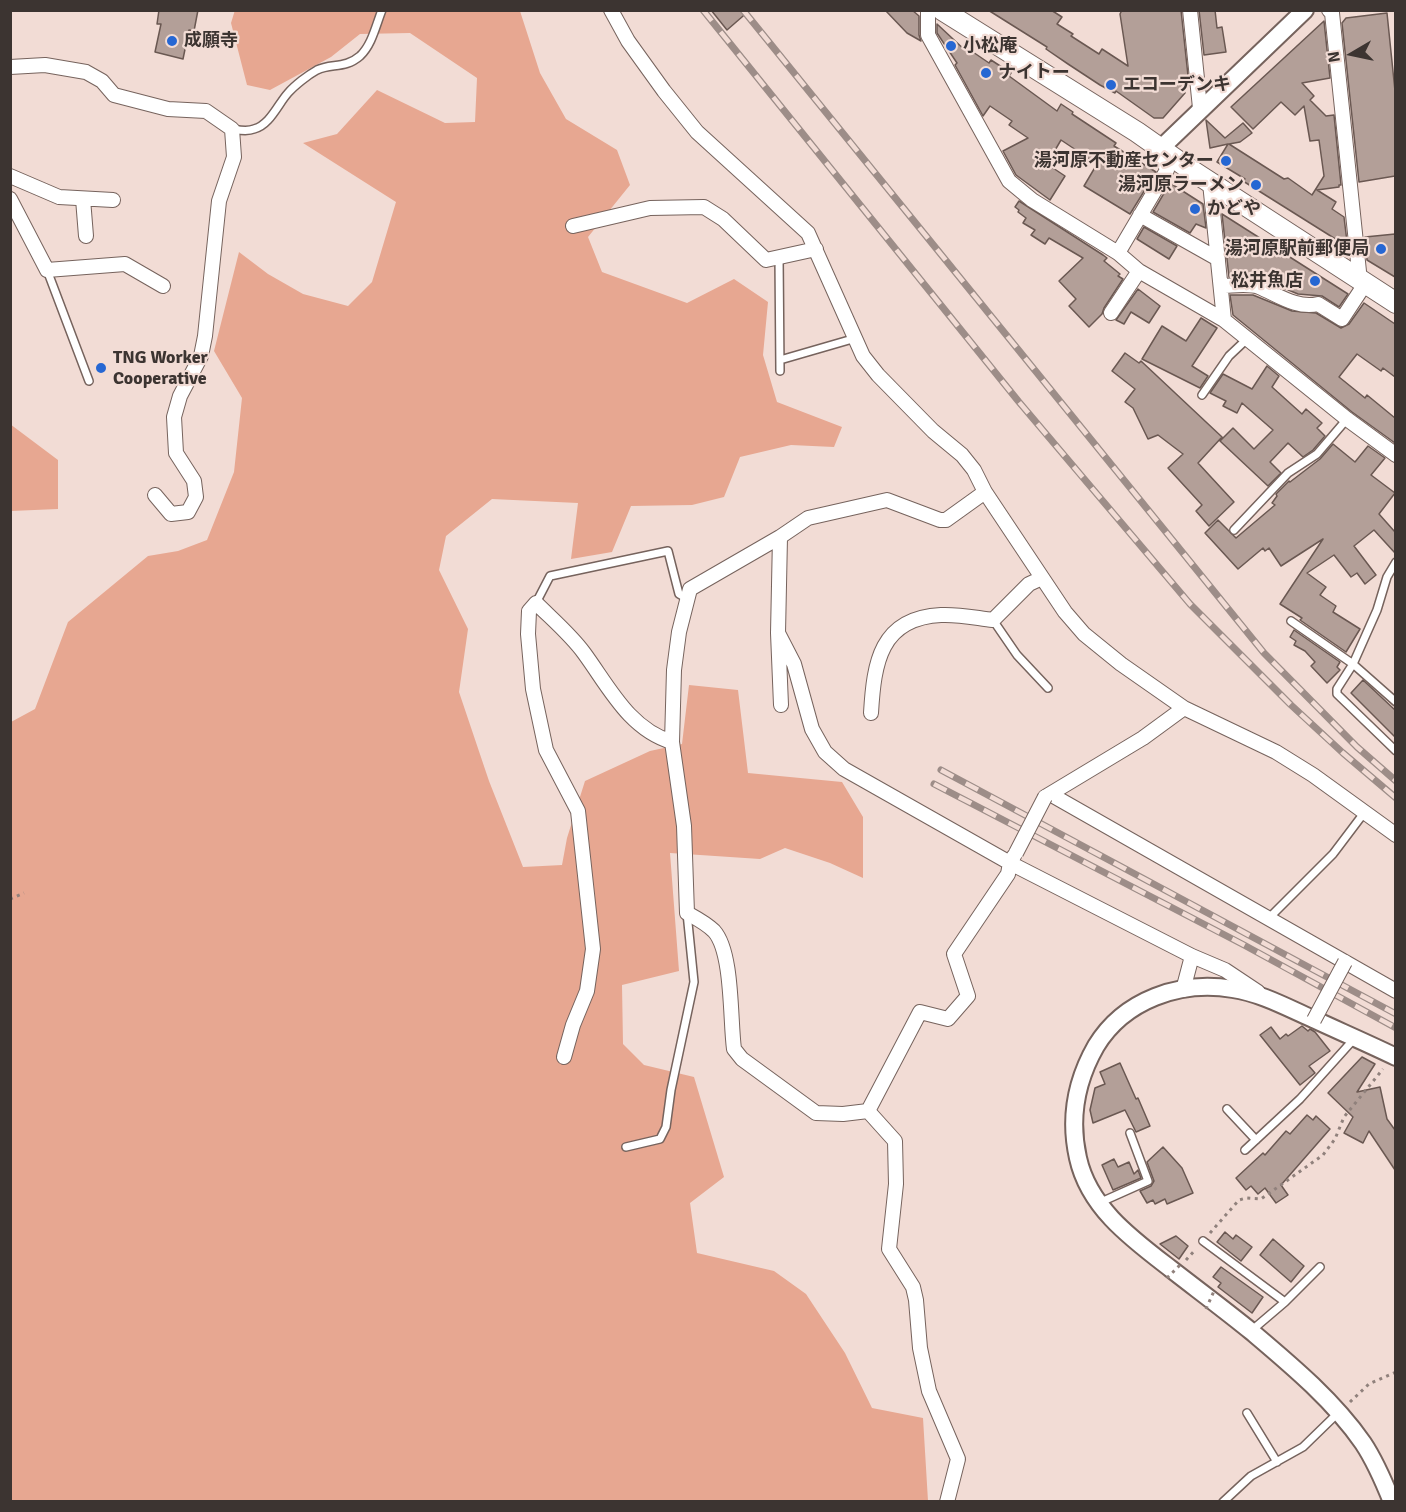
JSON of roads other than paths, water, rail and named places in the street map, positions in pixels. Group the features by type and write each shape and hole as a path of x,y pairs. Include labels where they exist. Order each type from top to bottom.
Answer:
{"main road":[{"path":"942,10 1160,148 1395,303"}],"street":[{"path":"611,10 628,41 664,92 697,132 808,233 863,356 878,375 933,431 962,455 974,470 985,492 1042,578 1065,612 1084,634 1184,708 1276,752 1313,775 1395,835"},
{"path":"928,10 928,35 1009,182 1032,200 1118,253 1139,271 1224,320 1395,455"},
{"path":"1190,10 1200,108"},
{"path":"1118,253 1167,170 1160,148 1305,10"},
{"path":"1221,286 1259,287 1266,292 1307,306 1318,304 1342,319 1362,283 1332,14 1329,10"},
{"path":"10,67 45,65 86,72 102,81 114,96 168,109 206,111 232,129 234,158 219,201 201,356 180,396 174,417 176,453 194,481 196,497 189,512 171,514 155,495"},
{"path":"10,176 59,197 113,200"},
{"path":"1210,183 1224,320"},
{"path":"10,199 46,270 125,264 163,286"},
{"path":"83,199 86,236"},
{"path":"573,225 650,208 704,207 723,219 766,260 816,249"},
{"path":"1140,215 1218,259"},
{"path":"1112,313 1139,271"},
{"path":"868,1111 843,1114 816,1113 742,1059 734,1049 725,954 715,933 687,913 684,826 672,742 674,670 679,632 690,589 780,537 808,518 887,500 940,520 946,520 985,492"},
{"path":"780,537 778,633 781,705"},
{"path":"871,713 874,676 886,640 901,627 917,619 942,615 993,620 1029,584 1042,578"},
{"path":"564,1057 573,1025 587,991 593,949 578,811 546,750 533,689 528,634 529,611 536,603 583,651 607,688 628,714 658,738 672,742"},
{"path":"778,633 794,664 812,729 825,752 844,769 1192,956 1225,970 1273,1001"},
{"path":"868,1111 920,1011 948,1019 968,996 954,954 1008,874 1013,858 1047,795 1143,738 1184,708"},
{"path":"1047,795 1395,991"},
{"path":"1183,990 1192,956"},
{"path":"1314,1020 1345,962"},
{"path":"1392,1502 1364,1445 1339,1412 1303,1376 1251,1331 1127,1235 1098,1203 1078,1160 1074,1113 1078,1087 1089,1058 1100,1040 1114,1023 1138,1004 1163,993 1205,986 1234,989 1273,1001 1395,1056"},
{"path":"868,1111 895,1141 896,1184 889,1250 913,1287 920,1348 929,1391 958,1460 947,1502"}],"lane":[{"path":"232,129 244,131 256,129 264,124 289,92 319,69 351,62 362,54 371,39 382,10"},
{"path":"779,257 780,371"},
{"path":"46,270 89,381"},
{"path":"780,360 856,338"},
{"path":"1202,395 1229,356 1247,339"},
{"path":"1234,530 1287,472 1317,454 1347,419"},
{"path":"536,603 550,576 668,551 679,594 686,598"},
{"path":"1395,562 1353,664 1336,694 1395,751"},
{"path":"993,620 1017,654 1048,688"},
{"path":"1291,621 1353,664 1395,702"},
{"path":"1269,919 1333,854 1364,813"},
{"path":"626,1146 660,1139 666,1127 671,1090 694,982 687,913"},
{"path":"1245,1150 1300,1100 1355,1038"},
{"path":"1227,1109 1256,1140"},
{"path":"1098,1203 1148,1181 1130,1133"},
{"path":"1203,1241 1284,1302"},
{"path":"1251,1331 1320,1267"},
{"path":"1223,1502 1251,1476 1303,1447 1339,1412"},
{"path":"1247,1413 1277,1462"}],"railway":[{"path":"703,10 1019,402 1190,604 1291,705 1396,798"},
{"path":"743,10 1264,653 1357,747 1396,781"},
{"path":"941,770 1396,1014"},
{"path":"934,784 1244,945 1396,1028"}],"place":[{"name":"成願寺","path":"172,41"},
{"name":"小松庵","path":"951,46"},
{"name":"ナイトー","path":"986,73"},
{"name":"エコーデンキ","path":"1111,85"},
{"name":"湯河原不動産センター","path":"1226,161"},
{"name":"湯河原ラーメン","path":"1256,185"},
{"name":"かどや","path":"1195,209"},
{"name":"湯河原駅前郵便局","path":"1381,249"},
{"name":"松井魚店","path":"1315,281"},
{"name":"TNG Worker Cooperative","path":"101,368"}]}
